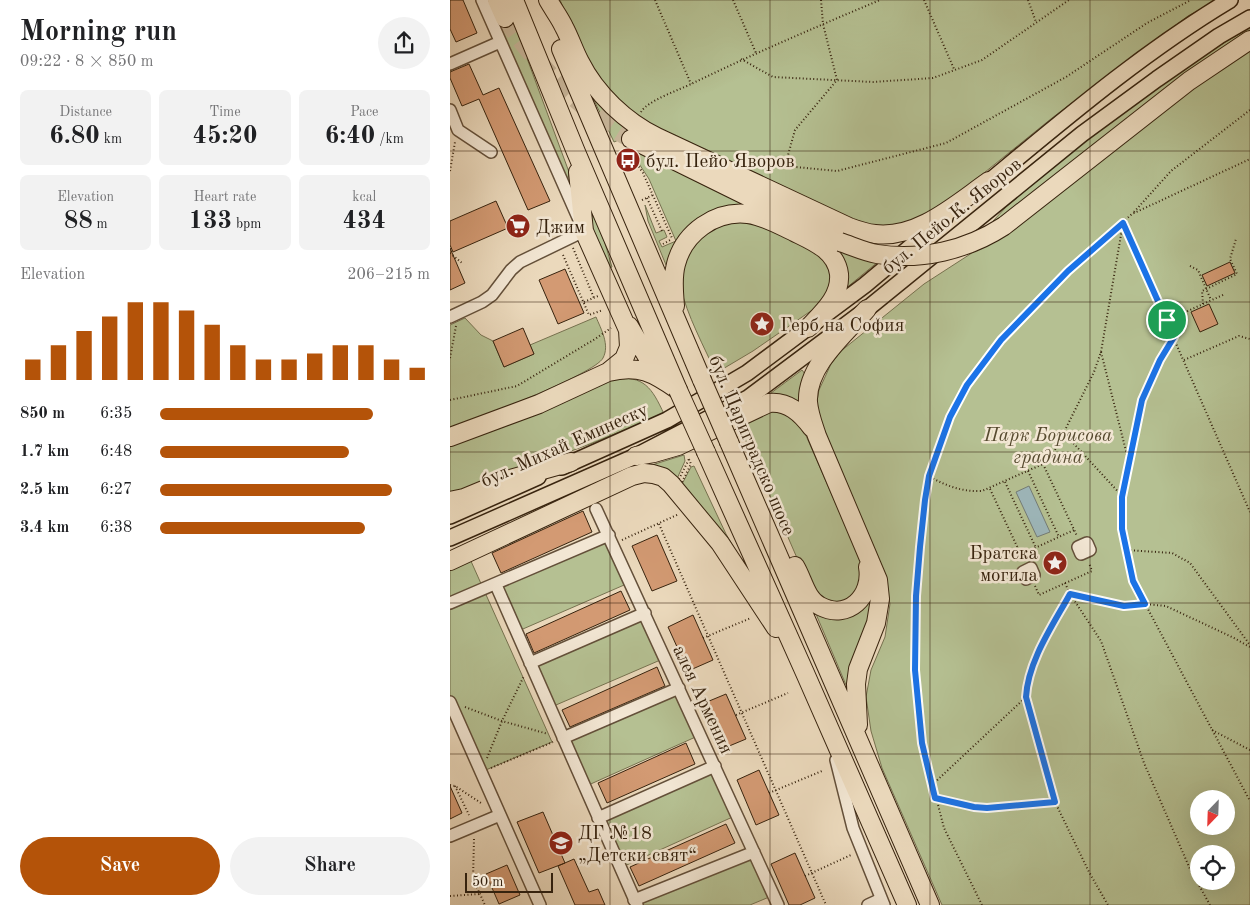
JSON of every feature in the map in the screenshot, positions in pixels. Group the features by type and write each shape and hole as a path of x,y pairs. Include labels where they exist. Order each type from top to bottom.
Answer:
{"highway":[{"path":"497,0 505,18"},
{"path":"514,0 576,152 678,390 806,673 907,905"},
{"name":"бул. Цариградско шосе","path":"541,0 676,322 930,905"},
{"path":"548,0 564,27 581,64 598,89 634,124 657,137 849,226 876,234 910,230 934,219 990,181"},
{"path":"629,144 840,242 877,254 894,256 923,255 971,244 989,236 1189,81 1250,40"},
{"path":"576,152 584,231 629,338 627,353 624,359 608,372"},
{"path":"676,322 673,278 676,264 684,246 691,236 709,222 720,217 747,214 762,218 818,244 834,259 839,275 837,292 830,305 808,328"},
{"path":"865,755 858,723 856,684 858,669 876,623 880,599 878,580 817,436 810,415 808,400 812,378 816,369 867,309"},
{"path":"621,321 660,377"},
{"path":"451,437 539,404 620,368 637,369 660,377 678,390"},
{"path":"636,456 678,446 769,403 776,402 790,406 804,417 817,436"},
{"path":"450,501 464,498 510,479 571,462"},
{"path":"450,561 632,476 648,473 658,475 667,480 683,496 720,543 806,673"},
{"path":"765,526 796,569 814,602 828,609 846,609 860,600 865,594 869,574 864,547"}],"main road":[{"name":"бул. Пейо К. Яворов","path":"693,406 747,373 865,285 1085,103 1202,16 1230,0"},
{"name":"бул. Пейо К. Яворов","path":"674,437 748,398 867,309 1082,134 1218,36 1250,18"},
{"name":"бул. Михай Еминеску","path":"450,516 655,426 693,406"},
{"name":"бул. Михай Еминеску","path":"450,538 636,456 674,437"}],"street":[{"path":"454,315 482,302 492,295 511,270 520,262 584,231 482,0"},
{"path":"450,64 500,42"},
{"path":"450,110 458,130 491,152"},
{"name":"алея Армения","path":"596,509 778,905"},
{"path":"450,603 611,540"},
{"path":"496,585 635,902 754,852"},
{"path":"530,663 645,613"},
{"path":"563,738 679,688"},
{"path":"450,702 540,905"},
{"path":"827,721 853,828 882,902 868,905"},
{"path":"598,818 715,766"},
{"path":"450,836 500,815"}],"path":[{"path":"655,0 691,84"},
{"path":"733,0 756,53"},
{"path":"821,0 823,24 836,80"},
{"path":"640,114 644,108 741,60 880,0"},
{"path":"924,0 954,70"},
{"path":"1028,0 1036,22"},
{"path":"741,60 773,77 873,82 933,78 982,60 1069,0"},
{"path":"836,80 795,130 784,166 837,171 946,143 1066,77 1147,23 1191,0"},
{"path":"982,905 947,836 935,798 922,743 915,670 918,567 925,500 929,476 941,440 967,385 1001,340 1068,271 1123,223 1171,171 1250,110"},
{"path":"450,171 458,130"},
{"path":"629,144 672,239 663,244"},
{"path":"1132,214 1250,159"},
{"path":"640,201 653,196"},
{"path":"647,198 662,231"},
{"path":"1123,223 1250,512"},
{"path":"929,476 953,488 971,492 990,489 1043,464 1053,454 1094,372 1101,352 1123,223"},
{"path":"1203,304 1202,291 1237,274 1230,259 1236,239"},
{"path":"574,248 594,298"},
{"path":"561,249 589,315 610,307"},
{"path":"450,253 462,263"},
{"path":"1190,266 1198,270 1212,300"},
{"path":"1167,320 1225,294"},
{"path":"584,302 600,296"},
{"path":"450,358 454,315"},
{"path":"450,400 517,386 621,321"},
{"path":"1184,360 1239,336 1250,339"},
{"path":"1174,337 1160,360 1142,400 1122,497 1122,529 1133,581 1250,801"},
{"path":"1101,352 1129,462"},
{"path":"1064,433 1122,497"},
{"path":"689,459 691,464 680,482 689,459"},
{"path":"990,489 1021,555 1036,548 1074,530 1043,464"},
{"path":"1028,471 1059,537"},
{"path":"1005,482 1036,548"},
{"path":"611,540 659,524 685,511"},
{"path":"659,524 826,905"},
{"path":"1127,550 1172,553 1190,563 1250,646"},
{"path":"1039,595 1092,570 1084,553"},
{"path":"667,558 672,555"},
{"path":"1066,583 1070,594 1101,641 1144,763 1190,869 1210,905"},
{"path":"1070,594 1124,606 1145,604 1166,606 1250,646"},
{"path":"1070,594 1030,670 1026,697 1055,802 1089,872 1108,905"},
{"path":"703,638 754,617"},
{"path":"481,772 502,721 530,663"},
{"path":"736,715 788,693"},
{"path":"932,785 1026,697"},
{"path":"450,702 502,721 563,738"},
{"path":"1212,730 1250,750"},
{"path":"481,772 563,738"},
{"path":"769,793 822,771"},
{"path":"450,786 455,786 500,815"},
{"path":"935,798 987,808 1055,802"},
{"path":"805,876 849,856"},
{"path":"473,879 485,905"},
{"path":"450,896 480,894"}],"green space":[{"path":"560,0 1217,0 1188,16 1117,69 1052,118 948,202 900,228 867,226 646,123 626,110 589,67"},
{"path":"511,15 569,172 567,185 498,21"},
{"path":"1250,28 1250,33 1013,212 993,221 1007,206 1124,111 1186,67"},
{"name":"Парк Борисова градина","path":"1250,50 1250,905 942,905 882,768 871,731 866,697 871,670 885,637 890,604 885,579 833,454 819,415 817,401 819,390 831,364 841,351 924,284 992,240 1133,132 1228,63"},
{"path":"592,96 630,127 623,138 614,142"},
{"path":"628,147 879,261 845,289 843,265 737,207 666,265 648,221 645,205 656,233 664,230 667,237 659,241 662,247 676,241 649,179"},
{"path":"589,200 602,233 612,267 608,269 592,234"},
{"path":"739,221 761,225 819,252 832,272 832,288 818,306 753,351 716,373 683,298 680,279 681,270 684,260 701,237 719,225"},
{"path":"596,317 606,348 603,358 595,365 557,385 450,429 450,325 465,318 481,335 493,341 504,367 534,354 530,345"},
{"path":"802,370 805,374 800,402 771,393"},
{"path":"614,379 633,379 646,385 651,390 664,414 590,444 450,496 450,444 530,416"},
{"path":"774,410 791,417 804,431 860,559 864,573 855,595 841,603 827,603 811,590 739,425"},
{"path":"684,455 685,461 676,481 642,468"},
{"path":"694,466 726,534 756,585 681,486 691,467"},
{"path":"609,535 631,582 516,632 496,585"},
{"path":"470,559 552,742 481,772 450,702 450,568"},
{"path":"872,598 871,611 849,692 816,614"},
{"path":"645,613 665,658 549,708 530,663"},
{"path":"679,688 700,735 584,787 563,738"},
{"path":"715,766 737,815 620,868 598,818"},
{"path":"754,852 774,895 750,905 637,905"}],"water":[{"path":"1029,486 1050,532 1037,537 1016,492"}],"building":[{"path":"450,0 463,0 477,33 456,42 450,29"},
{"path":"469,64 483,95 499,88 550,201 528,210 479,99 462,106 450,78 450,72"},
{"path":"496,201 508,228 453,252 450,245 450,221"},
{"path":"450,248 465,283 450,290"},
{"path":"1230,262 1235,273 1207,286 1202,275"},
{"path":"565,269 584,313 558,324 539,280"},
{"path":"1209,304 1218,324 1200,332 1191,312"},
{"path":"523,328 534,354 504,367 493,341"},
{"path":"583,511 592,532 501,573 492,553"},
{"path":"657,535 677,581 652,591 632,546"},
{"path":"621,591 630,610 534,653 526,634"},
{"path":"693,615 713,660 688,671 668,627"},
{"path":"657,667 665,686 570,727 562,710"},
{"path":"726,694 746,739 722,749 702,704"},
{"path":"686,743 695,764 607,803 598,783"},
{"path":"759,770 779,815 756,825 737,780"},
{"path":"450,786 462,813 450,819"},
{"path":"543,812 565,863 539,873 517,822"},
{"path":"726,824 735,843 639,886 630,867"},
{"path":"795,853 815,898 800,905 789,905 771,864"},
{"path":"574,859 589,892 598,889 605,905 575,905 558,866"},
{"path":"507,865 520,895 499,904 486,874"}],"tunnel":[{"path":"505,18 531,53 561,86 595,115 631,139"}],"place":[{"name":"бул. Пейо Яворов","path":"628,160"},
{"name":"Джим","path":"518,226"},
{"name":"Герб на София","path":"762,324"},
{"name":"Братска могила","path":"1055,563"},
{"name":"ДГ №18 „Детски свят“","path":"561,843"}],"route":[{"path":"1123,223 1167,320 1174,337 1160,360 1142,400 1122,497 1122,529 1133,581 1145,604 1124,606 1070,594 1044,641 1030,670 1027,682 1026,697 1055,802 987,808 935,798 922,743 915,670 916,596 929,476 950,417 967,385 1001,340 1068,271 1123,223"}]}
